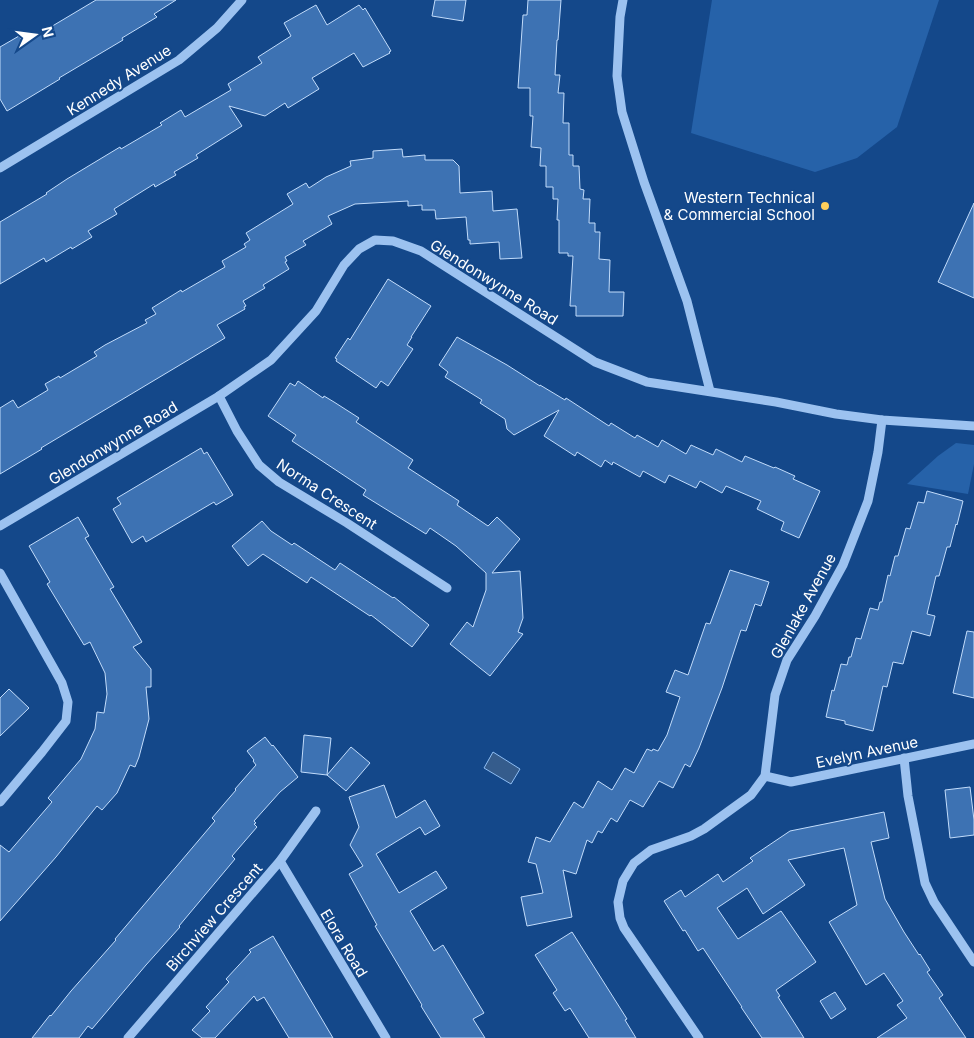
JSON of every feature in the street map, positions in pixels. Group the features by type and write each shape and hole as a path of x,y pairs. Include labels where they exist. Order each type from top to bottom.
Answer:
{"street":[{"name":"Kennedy Avenue","path":"0,168 179,60 217,28 242,0"},
{"path":"623,0 620,17 617,76 622,112 644,182 687,302 710,391"},
{"name":"Glendonwynne Road","path":"0,526 219,396 271,360 316,311 344,265 359,249 375,240 393,241 421,251 595,362 647,382 776,402 836,414 882,420 974,426"},
{"name":"Norma Crescent","path":"219,396 237,431 259,465 279,482 347,523 447,588"},
{"name":"Glenlake Avenue","path":"765,776 775,695 787,660 815,616 843,564 868,501 878,452 882,420"},
{"path":"0,573 62,682 68,702 66,721 0,802"},
{"name":"Evelyn Avenue","path":"765,776 791,782 974,744"},
{"path":"904,758 908,796 925,883 934,902 974,962"},
{"path":"699,1038 624,928 620,918 618,902 621,886 627,872 642,856 651,850 704,830 751,795 765,776"},
{"name":"Birchview Crescent","path":"128,1038 280,862 316,811"},
{"name":"Elora Road","path":"280,862 386,1038"}],"shaded area":[{"path":"712,0 939,0 897,127 857,158 815,172 691,133"},
{"path":"956,443 974,445 974,464 968,494 907,484 938,456"},
{"path":"493,752 520,769 511,784 484,768"}],"building":[{"path":"96,0 176,0 154,14 157,17 122,38 123,40 7,111 0,99 0,47 19,36 22,40 33,34 34,37"},
{"path":"435,0 466,0 463,21 432,16"},
{"path":"528,0 561,0 555,75 560,75 558,93 564,93 563,123 569,123 569,155 573,155 573,166 579,166 580,189 584,190 583,199 590,199 589,223 595,223 595,232 600,232 599,259 610,260 609,292 624,292 623,316 576,316 576,306 570,306 573,256 568,256 568,253 559,253 558,199 553,199 553,187 546,187 546,166 540,166 541,148 531,147 533,116 530,116 530,88 518,88 523,15 527,15"},
{"path":"316,5 327,25 359,5 363,10 365,8 391,51 390,53 363,67 354,53 312,78 319,89 288,108 285,103 265,116 229,106 242,126 196,155 198,158 174,172 176,175 155,187 154,184 114,209 117,214 88,231 92,237 46,262 44,258 0,284 0,222 120,147 121,149 162,125 160,123 181,110 185,117 231,90 228,84 262,63 258,57 291,36 284,23"},
{"path":"402,149 403,157 425,155 425,160 453,160 459,166 460,193 492,191 493,211 517,209 522,258 500,259 499,242 470,244 466,217 436,219 435,210 422,210 422,205 408,206 408,201 355,204 328,216 332,224 303,241 306,245 285,257 287,261 285,262 289,269 263,285 265,288 243,301 246,306 244,307 245,309 217,325 225,338 0,474 0,408 13,400 18,408 48,390 45,384 59,376 60,378 97,356 94,352 105,345 147,323 145,320 156,314 152,308 225,267 222,261 246,247 244,244 250,240 246,233 293,204 287,194 306,183 309,188 326,177 351,166 350,161 373,158 373,151"},
{"path":"974,203 974,298 938,282"},
{"path":"388,279 431,306 407,345 413,349 388,386 381,381 376,388 336,361 337,359 335,358 348,338 350,340"},
{"path":"457,337 565,400 566,398 609,426 611,423 635,438 637,435 658,447 662,440 686,454 691,445 713,455 716,449 742,462 745,456 795,476 793,479 820,491 799,538 781,530 784,522 757,509 761,501 726,486 722,493 700,481 696,488 669,475 665,483 643,471 640,477 613,462 612,465 605,460 601,467 577,452 575,456 544,436 559,410 514,435 507,429 505,419 480,403 482,400 445,377 448,372 439,365"},
{"path":"298,381 323,398 324,396 359,418 356,422 413,460 408,468 459,501 457,505 488,526 497,517 520,539 492,573 520,571 523,618 518,632 523,634 490,676 450,644 467,622 473,627 486,590 486,573 456,546 430,528 426,534 363,495 366,490 292,441 296,435 268,416 290,383 295,386"},
{"path":"201,448 204,454 207,452 233,495 216,505 214,502 146,542 143,536 132,543 113,509 121,504 117,498"},
{"path":"927,491 963,501 950,547 947,547 939,576 936,576 927,614 935,616 930,636 912,631 903,664 893,662 887,687 883,686 873,731 845,724 845,721 826,717 832,690 834,691 841,664 847,665 856,638 861,639 870,608 878,610 880,602 882,602 888,575 890,576 895,556 898,556 906,528 910,529 918,502 924,503"},
{"path":"78,517 89,536 85,538 114,587 110,589 142,642 133,647 151,669 151,687 146,687 149,719 135,767 130,765 117,793 102,810 97,806 56,857 0,921 0,845 9,852 52,802 48,798 81,759 95,729 97,712 104,713 107,694 105,673 90,642 84,645 47,584 50,582 29,546"},
{"path":"262,521 271,531 292,545 294,543 335,570 340,563 394,597 429,625 412,647 371,615 311,577 307,583 263,554 248,566 232,546"},
{"path":"730,570 769,582 761,606 755,604 746,631 741,630 722,688 690,767 685,764 673,788 659,781 643,807 630,800 617,822 611,818 602,833 598,831 592,843 587,840 576,874 563,870 572,917 527,926 521,897 543,893 536,864 528,862 536,837 550,842 574,802 583,808 598,781 612,790 625,768 634,773 647,749 658,751 667,735 680,697 666,692 675,670 688,675 706,623 710,624"},
{"path":"967,631 974,632 974,698 953,693"},
{"path":"9,689 29,708 0,736 0,698"},
{"path":"304,735 331,738 327,775 301,772"},
{"path":"265,737 298,777 280,792 254,821 257,827 232,856 235,859 180,927 92,1029 88,1026 79,1038 32,1038 215,821 212,818 256,765 247,751"},
{"path":"351,747 370,763 346,791 327,775"},
{"path":"384,785 396,818 425,800 440,826 425,835 420,827 376,854 399,893 436,871 447,888 410,911 434,951 443,945 484,1013 473,1019 485,1038 441,1038 375,926 377,925 349,874 363,866 350,845 359,827 349,797"},
{"path":"970,787 974,835 950,838 945,790"},
{"path":"884,812 889,838 871,842 885,899 904,932 930,970 927,972 943,995 939,998 966,1038 877,1038 907,1018 897,1005 903,1001 884,973 866,985 829,922 857,905 844,848 788,860 805,885 763,914 747,888 717,908 738,939 781,911 816,962 776,990 780,996 778,997 804,1038 762,1038 703,948 698,951 664,901 681,890 685,897 718,874 723,882 753,861 750,858 790,831"},
{"path":"572,932 627,1019 625,1020 636,1038 589,1038 570,1008 565,1011 553,993 557,990 535,955"},
{"path":"273,936 333,1038 289,1038 264,997 257,1001 254,996 215,1038 202,1038 192,1030 210,1011 206,1007 229,982 226,979 251,952 249,950"},
{"path":"835,992 846,1009 831,1019 820,1001"}],"place":[{"name":"Western Technical & Commercial School","path":"825,206"}]}
